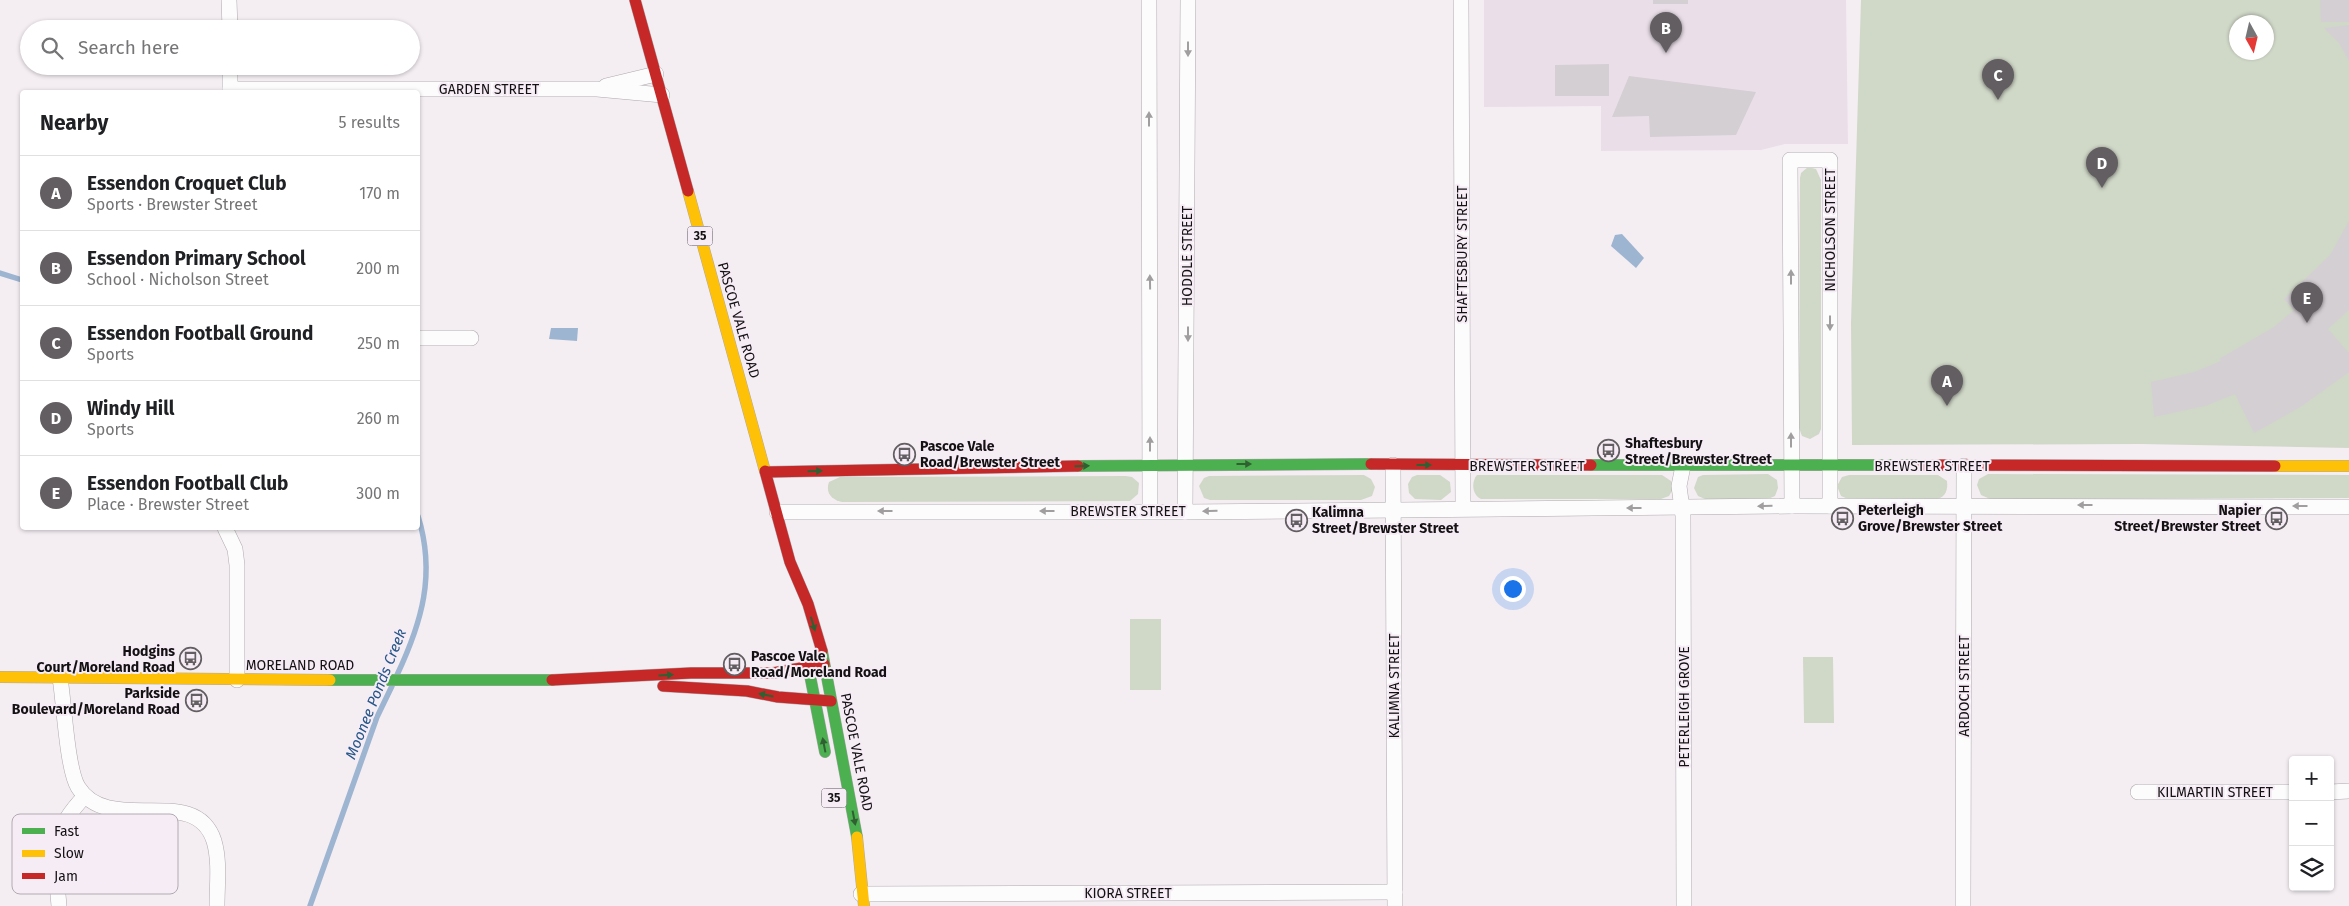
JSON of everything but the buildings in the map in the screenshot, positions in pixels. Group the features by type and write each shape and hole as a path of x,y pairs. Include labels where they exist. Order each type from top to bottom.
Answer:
{"main road":[{"name":"PASCOE VALE ROAD","path":"635,0 777,512 790,562 799,619"},
{"name":"BREWSTER STREET","path":"766,472 1186,464 1463,466 2349,466"},
{"name":"PASCOE VALE ROAD","path":"790,562 808,604 832,701 857,835 862,900"},
{"path":"805,648 826,760"},
{"name":"MORELAND ROAD","path":"0,677 474,681 600,679 691,674 761,674 824,664"},
{"name":"MORELAND ROAD","path":"600,679 686,688 747,691 832,701"},
{"path":"845,841 862,900"}],"street":[{"path":"230,0 230,20"},
{"path":"1149,0 1150,511"},
{"name":"HODDLE STREET","path":"1186,512 1188,0"},
{"name":"SHAFTESBURY STREET","path":"1461,0 1463,508"},
{"name":"GARDEN STREET","path":"597,88 656,74"},
{"path":"230,75 230,90"},
{"name":"GARDEN STREET","path":"352,90 597,88 662,95"},
{"name":"NICHOLSON STREET","path":"1792,506 1790,160 1830,160 1830,506"},
{"path":"420,338 471,338"},
{"name":"KALIMNA STREET","path":"1393,465 1395,509 1394,899"},
{"name":"PETERLEIGH GROVE","path":"1683,466 1679,486 1683,508 1684,906"},
{"name":"ARDOCH STREET","path":"1963,906 1964,466"},
{"name":"BREWSTER STREET","path":"777,512 1186,512 1792,506 2349,506"},
{"path":"226,530 235,549 237,565 237,680"},
{"path":"60,678 72,769 78,787 85,796 107,808 174,811 197,818 210,831 216,848 216,906"},
{"name":"KILMARTIN STREET","path":"2138,792 2289,792"},
{"path":"68,814 85,796"},
{"name":"KIORA STREET","path":"862,900 1394,899"}],"shaded area":[{"path":"1484,0 1846,0 1848,144 1785,144 1761,150 1601,151 1601,106 1484,107"}],"green space":[{"path":"1861,0 2349,0 2349,448 2140,444 1852,445 1851,323"},
{"path":"1808,167 1816,169 1821,180 1821,429 1819,434 1810,439 1802,436 1799,428 1800,178 1801,173"},
{"path":"1768,474 1777,480 1778,488 1775,496 1768,499 1705,499 1698,496 1694,488 1698,477 1703,475"},
{"path":"1988,474 2349,475 2349,498 1990,499 1981,495 1977,485 1979,479"},
{"path":"1364,475 1371,479 1375,487 1372,496 1361,500 1210,500 1204,498 1199,486 1204,478 1209,476"},
{"path":"1417,475 1440,475 1450,482 1451,492 1441,500 1415,499 1409,493 1408,484 1412,477"},
{"path":"1477,475 1662,475 1671,481 1673,489 1669,496 1661,499 1481,499 1476,495 1473,488"},
{"path":"1849,475 1938,475 1947,481 1947,487 1944,495 1937,499 1848,499 1841,496 1837,486 1842,477"},
{"path":"840,477 1132,477 1139,483 1138,494 1130,501 842,502 832,498 828,489 829,482"},
{"path":"1130,619 1161,619 1161,690 1130,690"},
{"path":"1803,657 1833,657 1834,723 1804,723"}],"water":[{"path":"1622,234 1644,258 1636,268 1611,246 1615,235"},
{"path":"551,328 578,328 577,341 549,339"}],"waterway":[{"name":"Moonee Ponds Creek","path":"0,273 20,279"},
{"name":"Moonee Ponds Creek","path":"397,675 413,636 424,597 426,558 420,524"},
{"name":"Moonee Ponds Creek","path":"310,906 377,717 392,686"}],"traffic: fast":[{"path":"1078,466 1371,464"},
{"path":"1591,465 1921,465"},
{"path":"822,651 857,837"},
{"path":"807,660 825,752"},
{"path":"330,680 552,680"}],"traffic: slow":[{"path":"688,191 765,471"},
{"path":"2275,466 2349,466"},
{"path":"0,677 330,680"},
{"path":"857,837 864,906"}],"traffic: jam":[{"path":"635,0 688,191"},
{"path":"1371,464 1591,465"},
{"path":"1921,465 2275,466"},
{"path":"766,472 1078,466"},
{"path":"765,471 790,562 808,604 822,651"},
{"path":"552,680 691,673 773,673 824,664"},
{"path":"663,686 747,691 778,697 831,701"}],"place":[{"name":"Essendon Primary School","path":"1666,53"},
{"name":"Essendon Football Ground","path":"1998,100"},
{"name":"Windy Hill","path":"2102,188"},
{"name":"Essendon Football Club","path":"2307,323"},
{"name":"Essendon Croquet Club","path":"1947,406"},
{"name":"Shaftesbury Street/Brewster Street","path":"1609,451"},
{"name":"Pascoe Vale Road/Brewster Street","path":"904,454"},
{"name":"Peterleigh Grove/Brewster Street","path":"1842,518"},
{"name":"Napier Street/Brewster Street","path":"2277,518"},
{"name":"Kalimna Street/Brewster Street","path":"1296,520"},
{"name":"Hodgins Court/Moreland Road","path":"191,659"},
{"name":"Pascoe Vale Road/Moreland Road","path":"735,664"},
{"name":"Parkside Boulevard/Moreland Road","path":"196,701"}]}
